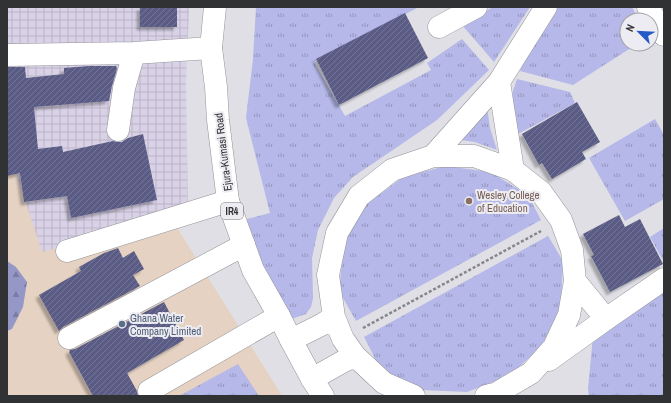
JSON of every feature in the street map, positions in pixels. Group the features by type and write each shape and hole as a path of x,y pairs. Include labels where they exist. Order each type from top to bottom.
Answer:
{"main road":[{"name":"Ejura-Kumasi Road","path":"215,7 211,48 228,201 253,270 317,388"},
{"path":"439,27 476,7"},
{"path":"433,156 499,82 546,7"},
{"path":"648,7 664,36"},
{"path":"7,56 134,53 211,48"},
{"path":"118,130 124,88 134,53"},
{"path":"499,82 513,170"},
{"path":"414,396 384,383 349,348 334,317 328,275 337,233 359,196 392,170 433,156 474,156 513,170 541,192 561,220 572,250 575,281 569,315 554,347 531,373"},
{"path":"67,251 228,201"},
{"path":"69,338 244,245"},
{"path":"486,396 497,393 531,373 606,318 664,279"},
{"path":"575,281 606,318"},
{"path":"149,391 279,316"},
{"path":"291,340 334,317"},
{"path":"317,388 344,361 349,348"}],"path":[{"path":"349,348 561,220"}],"shaded area":[{"path":"7,7 189,7 186,83 188,209 171,218 42,252 10,155 7,156"},
{"name":"Ghana Water Company Limited","path":"7,156 171,218 282,396 7,396"}],"green space":[{"path":"256,7 419,7 314,62 345,116 431,70 427,63 462,39 489,70 437,120 353,177 334,198 318,230 312,258 313,298 311,307 306,314 291,319 267,280 250,236 247,219 270,213 246,118 253,59"},
{"path":"493,7 530,7 494,62 462,25"},
{"path":"555,7 632,7 635,12 619,12 619,52 625,52 573,85 520,71 529,50"},
{"path":"517,79 570,92 575,103 518,134 511,108 513,91"},
{"path":"487,107 490,128 497,150 475,142 453,139"},
{"path":"655,119 664,135 664,199 625,221 589,158"},
{"path":"446,166 490,172 528,195 541,220 356,321 339,291 344,243 367,204 403,177"},
{"path":"664,228 664,262 650,237"},
{"path":"548,236 563,261 561,306 542,346 509,376 467,392 422,390 380,368 364,337"},
{"path":"7,261 16,267 27,282 23,307 12,329 7,331"},
{"path":"664,292 664,396 589,396 588,389 593,336"},
{"path":"238,364 259,396 179,396"}],"building":[{"path":"140,7 177,7 177,27 140,27"},
{"path":"405,13 428,58 339,105 316,59"},
{"path":"116,66 117,69 109,101 34,107 38,149 62,146 63,152 113,141 122,142 128,138 143,134 157,200 71,218 67,196 24,202 20,173 7,176 7,67 25,67 26,78 64,74 64,68"},
{"path":"577,102 600,142 582,152 586,159 552,179 542,163 539,165 522,134"},
{"path":"619,215 625,227 640,219 663,264 610,292 591,256 594,255 583,234"},
{"path":"118,248 123,258 134,251 144,269 133,275 140,286 63,327 59,331 39,295 81,271 79,267 104,253"},
{"path":"164,302 184,340 127,373 137,391 138,396 93,396 69,350 75,349"}],"place":[{"name":"Wesley College of Education","path":"469,201"},
{"name":"Ghana Water Company Limited","path":"122,324"}]}
